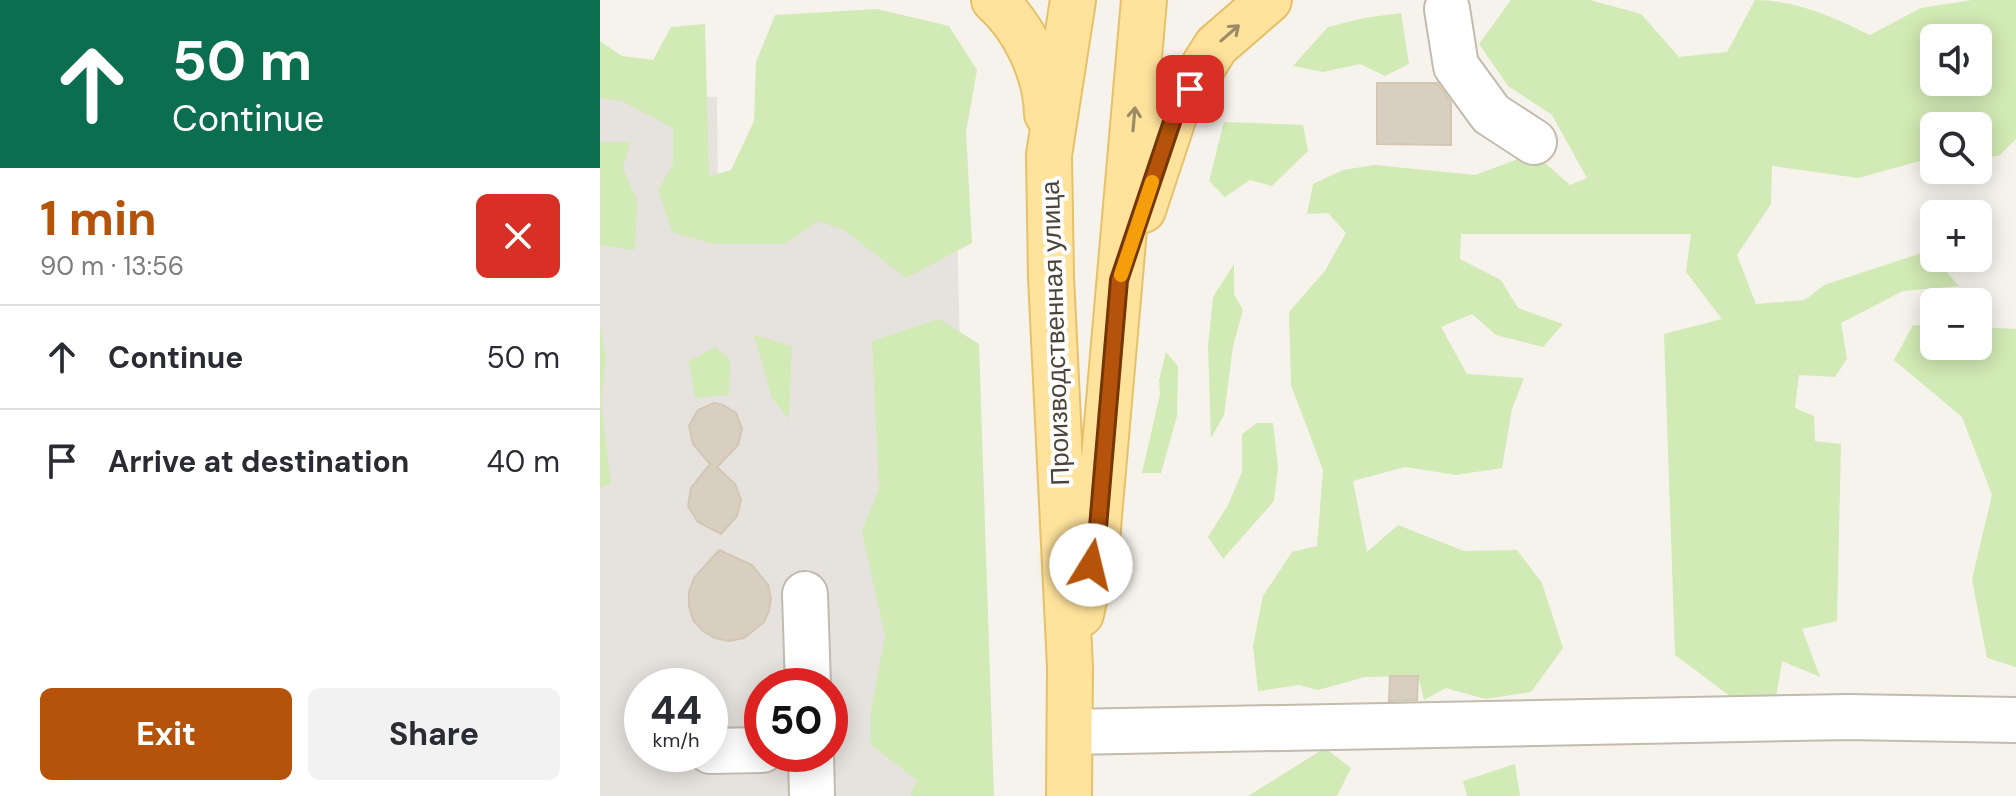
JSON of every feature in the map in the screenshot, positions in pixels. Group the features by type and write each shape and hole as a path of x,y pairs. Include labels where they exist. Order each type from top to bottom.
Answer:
{"main road":[{"path":"994,0 1012,16 1028,45 1047,95 1049,155"},
{"name":"Производственная улица","path":"1069,796 1070,667 1051,277 1049,155 1073,0"},
{"name":"Производственная улица","path":"1070,667 1097,539 1144,0"},
{"path":"1119,280 1176,110 1216,46 1269,0"}],"lane":[{"path":"1447,9 1456,66 1491,114 1534,142"},
{"path":"805,594 807,668"},
{"path":"1070,732 1840,717 2016,720"},
{"path":"811,772 812,796"}],"shaded area":[{"path":"600,93 717,97 718,195 954,106 971,796 600,796"}],"green space":[{"path":"1511,0 1590,0 1641,14 1679,57 1727,52 1755,0 1800,6 1870,35 1921,8 1972,0 2016,0 2016,139 1999,156 1992,156 1992,112 1920,112 1920,161 1858,178 1772,166 1771,204 1737,255 1756,304 1805,300 1824,285 1920,254 1920,272 1947,272 1959,286 1903,291 1841,323 1847,359 1835,377 1799,375 1795,408 1814,416 1815,441 1841,444 1837,621 1802,629 1820,677 1782,661 1776,698 1742,705 1675,655 1664,334 1722,319 1686,272 1691,234 1461,234 1460,259 1501,280 1518,308 1563,324 1543,347 1496,335 1472,314 1441,327 1467,374 1524,378 1512,409 1502,468 1456,475 1405,467 1353,481 1367,552 1398,525 1464,551 1517,550 1542,583 1563,648 1531,692 1485,699 1446,688 1424,700 1418,676 1365,677 1318,690 1299,685 1258,691 1253,646 1263,596 1292,552 1317,546 1323,470 1291,385 1289,312 1325,271 1346,233 1328,213 1307,214 1313,184 1343,170 1375,165 1475,175 1534,153 1570,185 1587,178 1552,115 1508,86 1479,44"},
{"path":"877,9 949,26 977,70 966,132 972,243 906,278 844,230 818,221 785,244 713,244 672,232 658,190 673,164 673,128 622,101 600,98 600,41 622,56 653,60 671,27 705,24 709,176 731,170 754,121 756,62 775,15"},
{"path":"1401,13 1409,64 1385,76 1360,64 1323,72 1293,66 1328,27"},
{"path":"1224,122 1303,125 1308,151 1272,186 1250,180 1225,197 1209,181"},
{"path":"600,142 630,142 623,169 637,200 635,250 600,245"},
{"path":"1234,264 1234,294 1243,310 1233,346 1224,415 1211,438 1208,346 1213,297"},
{"path":"939,319 979,344 994,796 910,796 917,780 871,745 871,711 885,636 862,532 879,488 872,341"},
{"path":"600,323 606,357 601,401 611,483 600,488"},
{"path":"1913,325 1920,325 1920,360 1992,360 1992,328 2016,329 2016,667 1987,658 1972,579 1992,495 1962,417 1894,360"},
{"path":"754,335 792,346 789,419 772,398"},
{"path":"715,347 730,360 729,395 695,398 689,361"},
{"path":"1166,352 1178,366 1177,416 1161,473 1142,473 1160,394 1159,380"},
{"path":"1257,423 1273,423 1278,467 1274,501 1223,559 1208,537 1228,505 1242,472 1242,434"},
{"path":"1325,748 1351,768 1337,796 1248,796"},
{"path":"1515,764 1520,796 1467,796 1463,781"}],"building":[{"path":"1377,83 1437,83 1451,102 1451,145 1377,144"},
{"path":"714,403 736,413 742,429 738,445 717,467 735,484 741,500 737,516 721,534 698,522 688,506 691,488 710,464 693,444 689,426 698,410"},
{"path":"719,550 752,565 768,585 771,598 764,622 744,638 729,641 703,631 693,620 689,606 689,592 694,578"},
{"path":"1390,676 1418,676 1417,700 1389,701"}],"slow traffic":[{"path":"1121,275 1152,182"}],"route":[{"path":"1091,565 1097,539 1119,280 1176,110 1190,89"}]}
